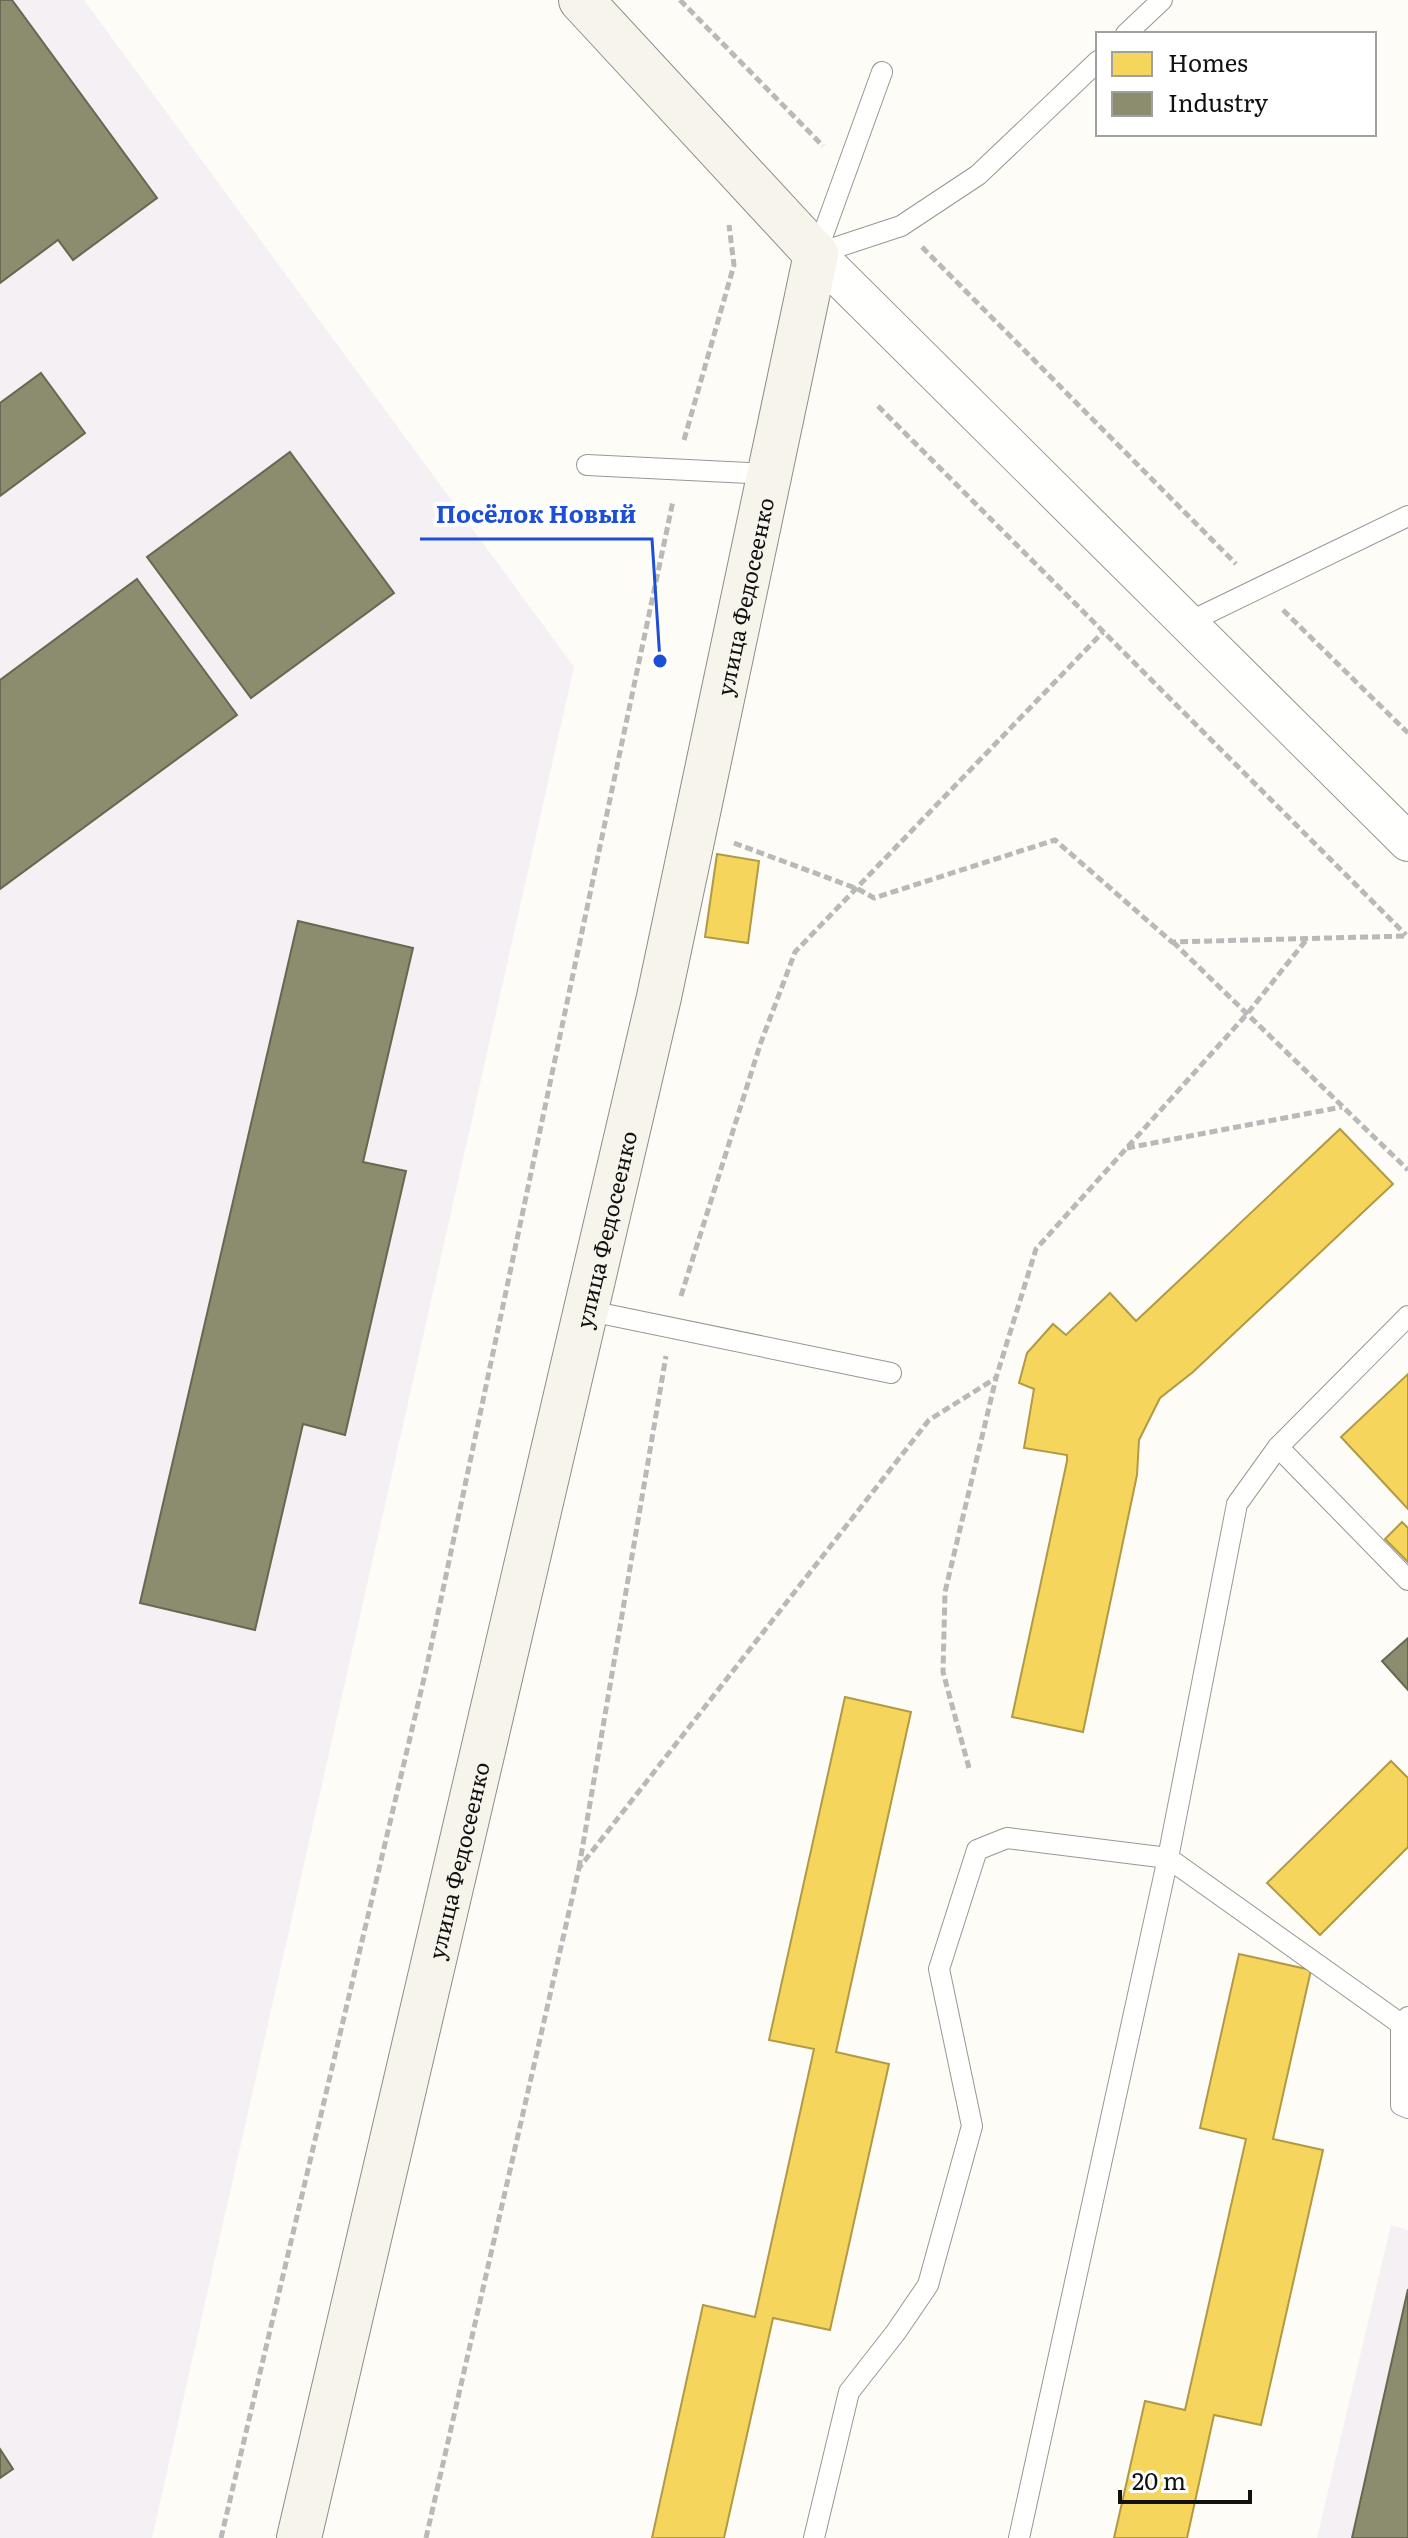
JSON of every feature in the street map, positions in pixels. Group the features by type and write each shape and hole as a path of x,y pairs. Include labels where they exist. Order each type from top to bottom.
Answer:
{"street":[{"path":"581,0 816,254 1408,842"},
{"name":"улица Федосеенко","path":"299,2538 696,830 816,254"}],"lane":[{"path":"1128,32 1162,0"},
{"path":"816,254 901,226 978,175 1096,63"},
{"path":"816,254 882,72"},
{"path":"587,465 769,474"},
{"path":"1187,623 1408,516"},
{"path":"585,1310 891,1373"},
{"path":"1019,2538 1168,1858 1237,1504 1278,1447 1408,1316"},
{"path":"1278,1447 1408,1580"},
{"path":"814,2538 849,2392 928,2285 972,2126 939,1969 977,1850 1007,1838 1168,1858 1404,2021 1401,2105 1408,2108"}],"path":[{"path":"680,0 845,169"},
{"path":"221,2538 426,1670 669,516 675,470 734,265 728,215"},
{"path":"901,226 1408,733"},
{"path":"878,406 1408,936"},
{"path":"426,2538 579,1868 671,1327 760,1045 795,952 1103,632"},
{"path":"696,830 858,889 874,898 1055,840 1172,942 1408,1170"},
{"path":"1172,942 1408,936"},
{"path":"969,1768 943,1672 945,1592 996,1378 1036,1249 1247,1014 1307,939"},
{"path":"1126,1148 1343,1107"},
{"path":"579,1868 929,1420 996,1378"}],"shaded area":[{"path":"0,0 84,0 574,667 152,2538 0,2538"},
{"path":"1391,2225 1408,2230 1408,2538 1317,2538"}],"building: Homes":[{"path":"717,854 759,861 748,943 705,937"},
{"path":"1340,1129 1393,1184 1193,1372 1160,1398 1139,1440 1137,1475 1083,1732 1012,1717 1067,1461 1067,1455 1024,1448 1034,1389 1019,1383 1027,1353 1053,1324 1066,1335 1110,1293 1136,1321"},
{"path":"1408,1374 1408,1509 1341,1437"},
{"path":"1402,1522 1408,1528 1408,1562 1385,1539"},
{"path":"845,1697 911,1712 836,2052 889,2064 830,2330 773,2318 724,2538 652,2538 703,2305 755,2317 814,2049 769,2040"},
{"path":"1391,1761 1408,1778 1408,1847 1320,1935 1267,1883"},
{"path":"1239,1954 1311,1970 1273,2139 1323,2150 1261,2425 1214,2415 1187,2538 1114,2538 1145,2401 1185,2410 1246,2139 1200,2128"}],"building: Industry":[{"path":"0,0 12,0 157,198 73,260 58,240 0,283"},
{"path":"41,373 85,433 0,496 0,403"},
{"path":"290,452 394,593 251,698 147,557"},
{"path":"137,579 237,715 0,889 0,680"},
{"path":"298,921 413,948 363,1162 406,1171 345,1435 303,1424 255,1630 140,1603"},
{"path":"1408,1638 1408,1690 1382,1661"},
{"path":"1408,2289 1408,2538 1352,2538"},
{"path":"0,2449 13,2469 0,2478"}],"place":[{"name":"Посёлок Новый","path":"660,661"}]}
